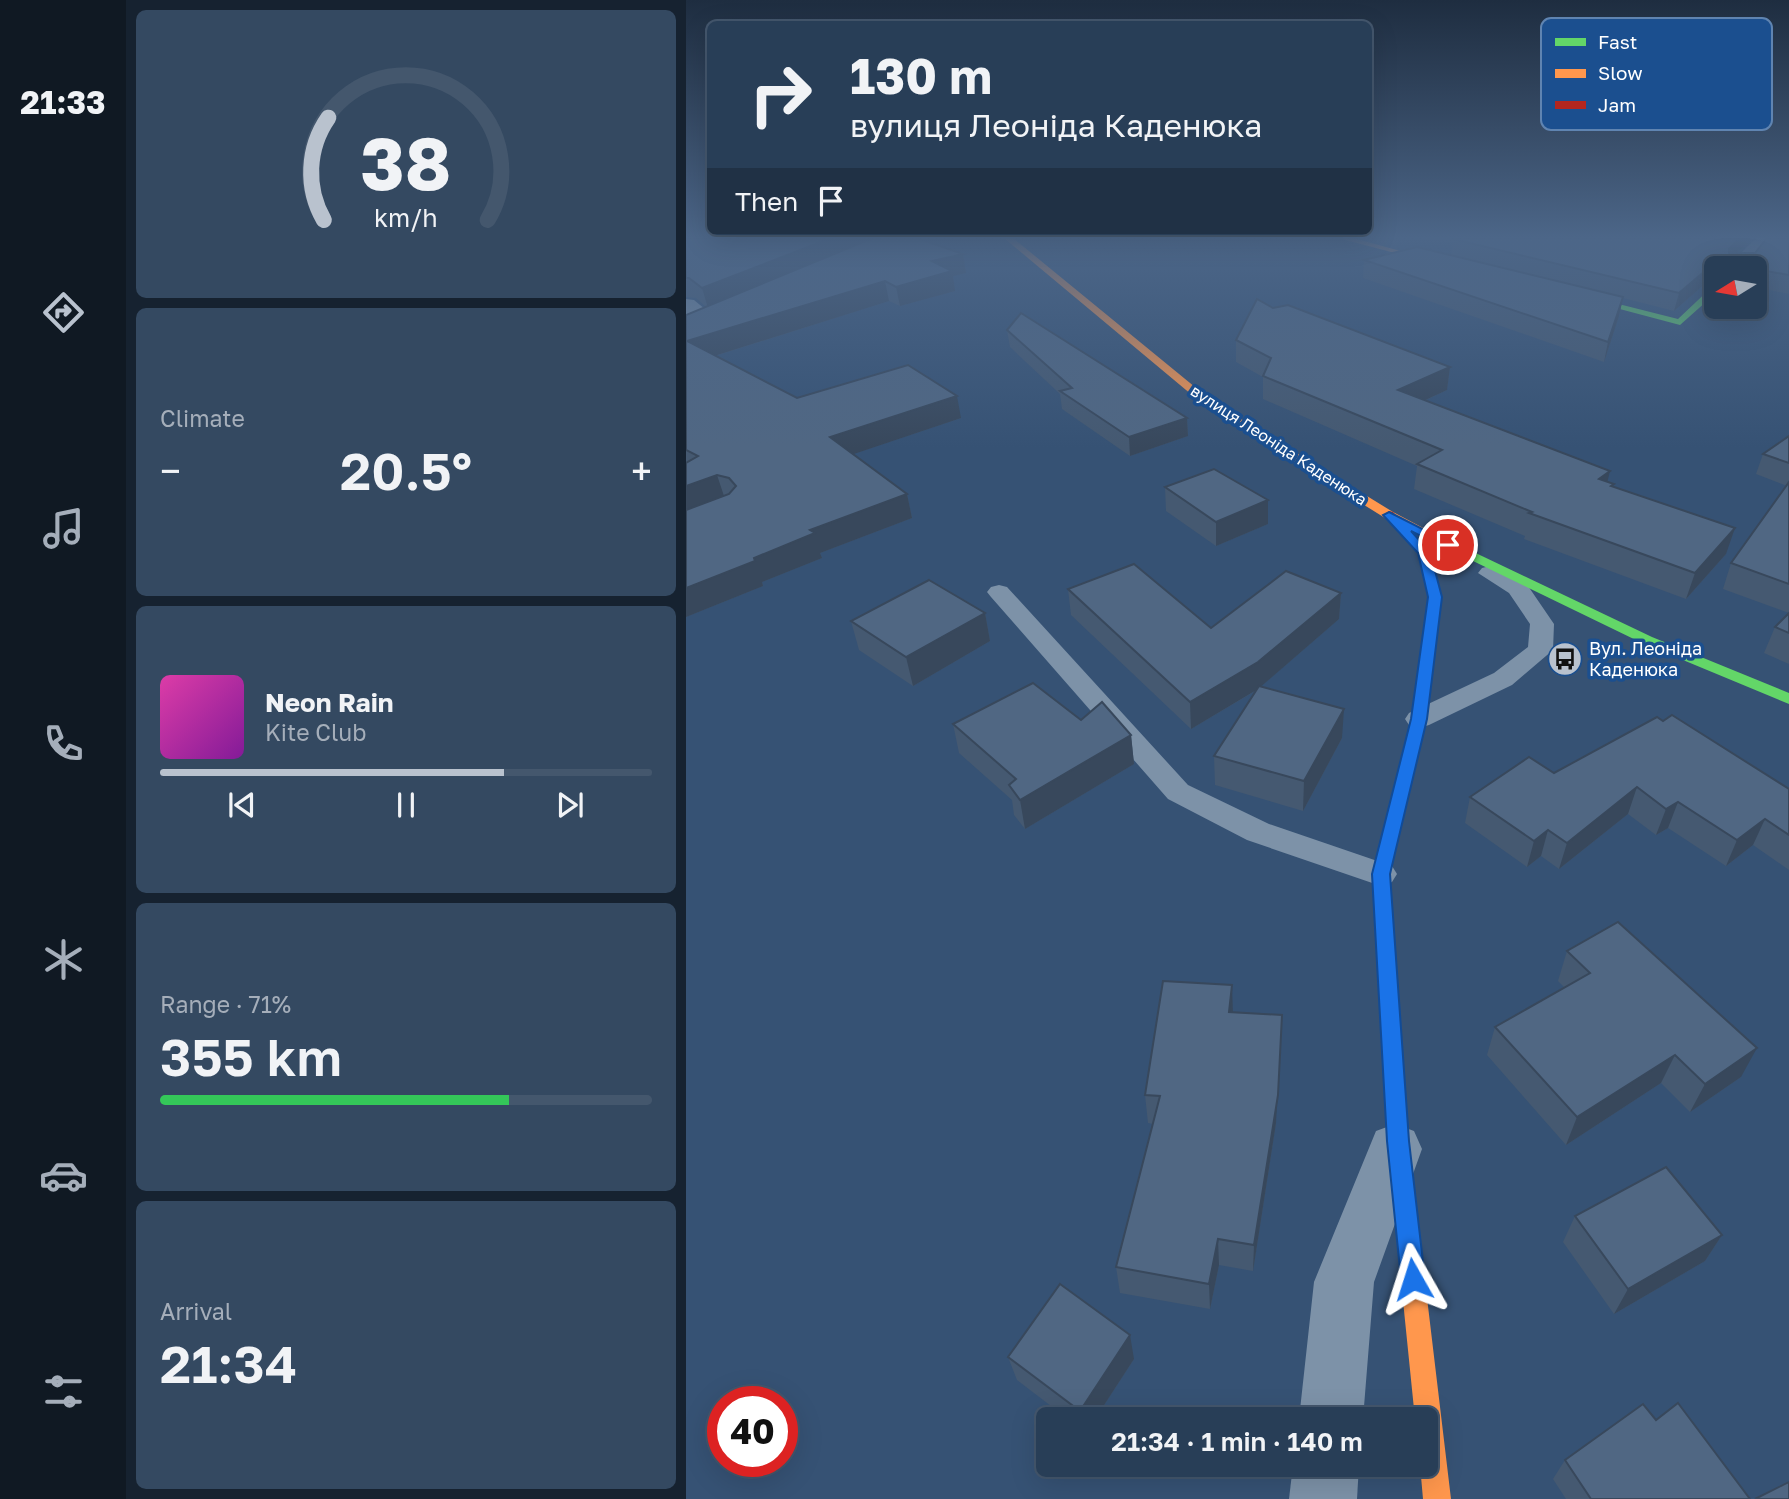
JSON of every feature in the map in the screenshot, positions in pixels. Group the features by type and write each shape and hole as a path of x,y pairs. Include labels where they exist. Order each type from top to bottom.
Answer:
{"street":[{"path":"690,308 704,320"},
{"name":"вулиця Леоніда Каденюка","path":"1093,308 1208,403 1389,515 1647,640 1789,699"},
{"path":"1623,308 1680,322 1695,308"},
{"name":"вулиця Леоніда Каденюка","path":"1389,515 1424,552 1435,597 1419,719 1381,874 1398,1141 1437,1499"},
{"name":"вулиця Леоніда Каденюка","path":"1332,1407 1344,1282 1398,1141"},
{"path":"1323,1499 1325,1477"}],"lane":[{"path":"1389,515 1518,588 1542,624 1541,650 1503,679 1419,719"},
{"path":"999,592 1178,792 1258,832 1381,874"}],"building":[{"path":"703,308 796,308 687,341 797,398 908,365 957,396 830,437 907,494 810,530 815,533 754,558 755,561 686,588 686,510 729,494 736,486 729,478 717,475 686,486 686,463 698,456 686,450 686,315"},
{"path":"1252,308 1296,308 1450,367 1398,390 1610,471 1599,479 1614,484 1611,486 1735,528 1695,573 1529,513 1532,512 1417,464 1442,450 1263,376 1271,358 1236,340"},
{"path":"1507,308 1619,308 1608,342"},
{"path":"1021,313 1187,418 1129,437 1060,391 1072,388 1007,330"},
{"path":"1789,436 1789,463 1763,454"},
{"path":"1214,469 1268,500 1216,522 1165,487"},
{"path":"1789,482 1789,584 1731,563"},
{"path":"1134,564 1211,628 1286,571 1341,593 1258,662 1190,702 1068,589"},
{"path":"929,580 985,613 906,657 851,621"},
{"path":"1789,613 1789,633 1775,627"},
{"path":"1033,683 1081,720 1102,702 1131,735 1020,800 1009,785 1016,779 953,724"},
{"path":"1259,686 1344,709 1304,781 1214,756"},
{"path":"1672,715 1789,789 1789,835 1765,819 1737,840 1678,802 1666,809 1637,787 1567,843 1548,830 1534,841 1470,797 1529,757 1554,773 1657,717 1663,721"},
{"path":"1618,922 1757,1048 1705,1084 1675,1055 1577,1117 1495,1027 1590,973 1567,951"},
{"path":"1163,981 1232,985 1229,1012 1282,1015 1278,1095 1254,1245 1218,1239 1209,1284 1116,1267 1160,1096 1145,1095"},
{"path":"1666,1167 1722,1235 1628,1289 1575,1216"},
{"path":"1060,1284 1130,1335 1083,1407 1075,1407 1008,1357"},
{"path":"1678,1403 1750,1499 1591,1499 1565,1460 1643,1404 1656,1420"},
{"path":"1789,1482 1789,1499 1755,1499"}],"traffic: fast":[{"path":"1623,308 1680,322 1695,308"},
{"path":"1440,540 1647,640 1789,699"},
{"path":"1401,793 1381,874 1398,1141 1413,1281"}],"traffic: slow":[{"path":"1093,308 1208,403 1389,515 1440,540"},
{"path":"1413,1281 1437,1499"}],"traffic: jam":[{"path":"1389,515 1424,552 1435,597 1419,719 1401,793"}],"place":[{"name":"Вул. Леоніда Каденюка","path":"1565,659"}],"route":[{"path":"1413,1279 1398,1141 1381,874 1419,719 1435,597 1424,552 1389,515 1448,545"}]}
